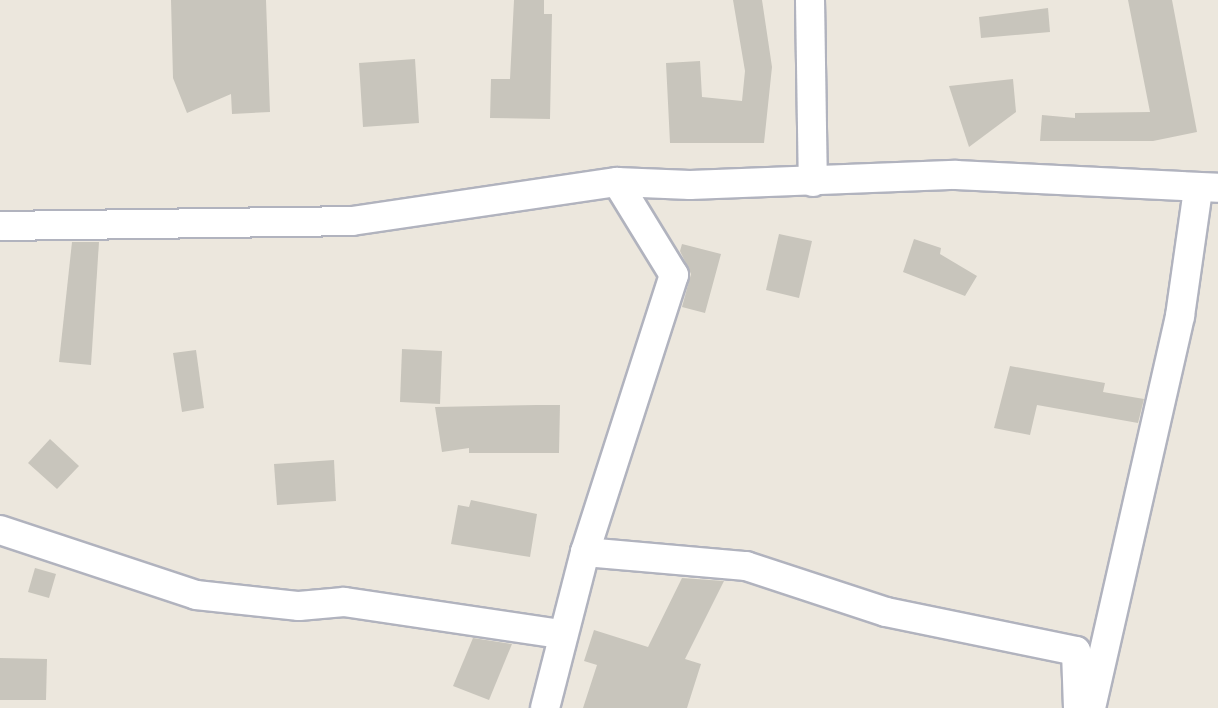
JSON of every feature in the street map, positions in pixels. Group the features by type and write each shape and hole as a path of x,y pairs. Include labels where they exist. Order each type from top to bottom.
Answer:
{"street":[{"path":"810,0 813,182"},
{"path":"0,226 352,221 617,182 813,182 956,175 1208,189 1091,708"},
{"path":"545,708 561,634 585,552 674,275 617,182"},
{"path":"0,530 196,595 299,606 344,602 561,634"},
{"path":"585,552 746,566 886,612 1076,651 1078,708"}],"building":[{"path":"171,0 266,0 270,112 232,114 231,94 187,113 173,78"},
{"path":"514,0 544,0 544,14 552,14 550,119 490,118 491,79 510,79"},
{"path":"733,0 762,0 772,67 764,143 670,143 666,63 700,61 702,97 742,101 745,71"},
{"path":"1128,0 1172,0 1197,132 1153,141 1040,141 1042,115 1075,118 1075,113 1150,112"},
{"path":"1048,8 1050,32 981,38 979,17"},
{"path":"415,59 419,123 363,127 359,63"},
{"path":"1013,79 1016,112 969,147 949,86"},
{"path":"779,234 812,241 799,298 766,290"},
{"path":"914,239 941,248 940,254 977,276 965,296 903,272"},
{"path":"72,242 99,242 91,365 59,362"},
{"path":"682,244 721,254 705,313 682,307 691,274 680,251"},
{"path":"402,349 442,351 440,404 400,402"},
{"path":"196,350 204,408 182,412 173,353"},
{"path":"1010,366 1105,383 1103,392 1144,399 1138,423 1037,405 1030,435 994,428"},
{"path":"560,405 559,453 469,453 469,448 442,452 435,407"},
{"path":"50,439 79,466 57,489 28,463"},
{"path":"334,460 336,501 277,505 274,464"},
{"path":"471,500 537,514 530,557 451,544 458,505 469,507"},
{"path":"35,568 56,574 49,598 28,592"},
{"path":"682,578 724,581 685,659 701,664 687,708 583,708 597,665 584,661 594,630 648,647"},
{"path":"473,638 512,644 489,700 453,686"},
{"path":"0,658 47,659 46,700 0,700"}]}
